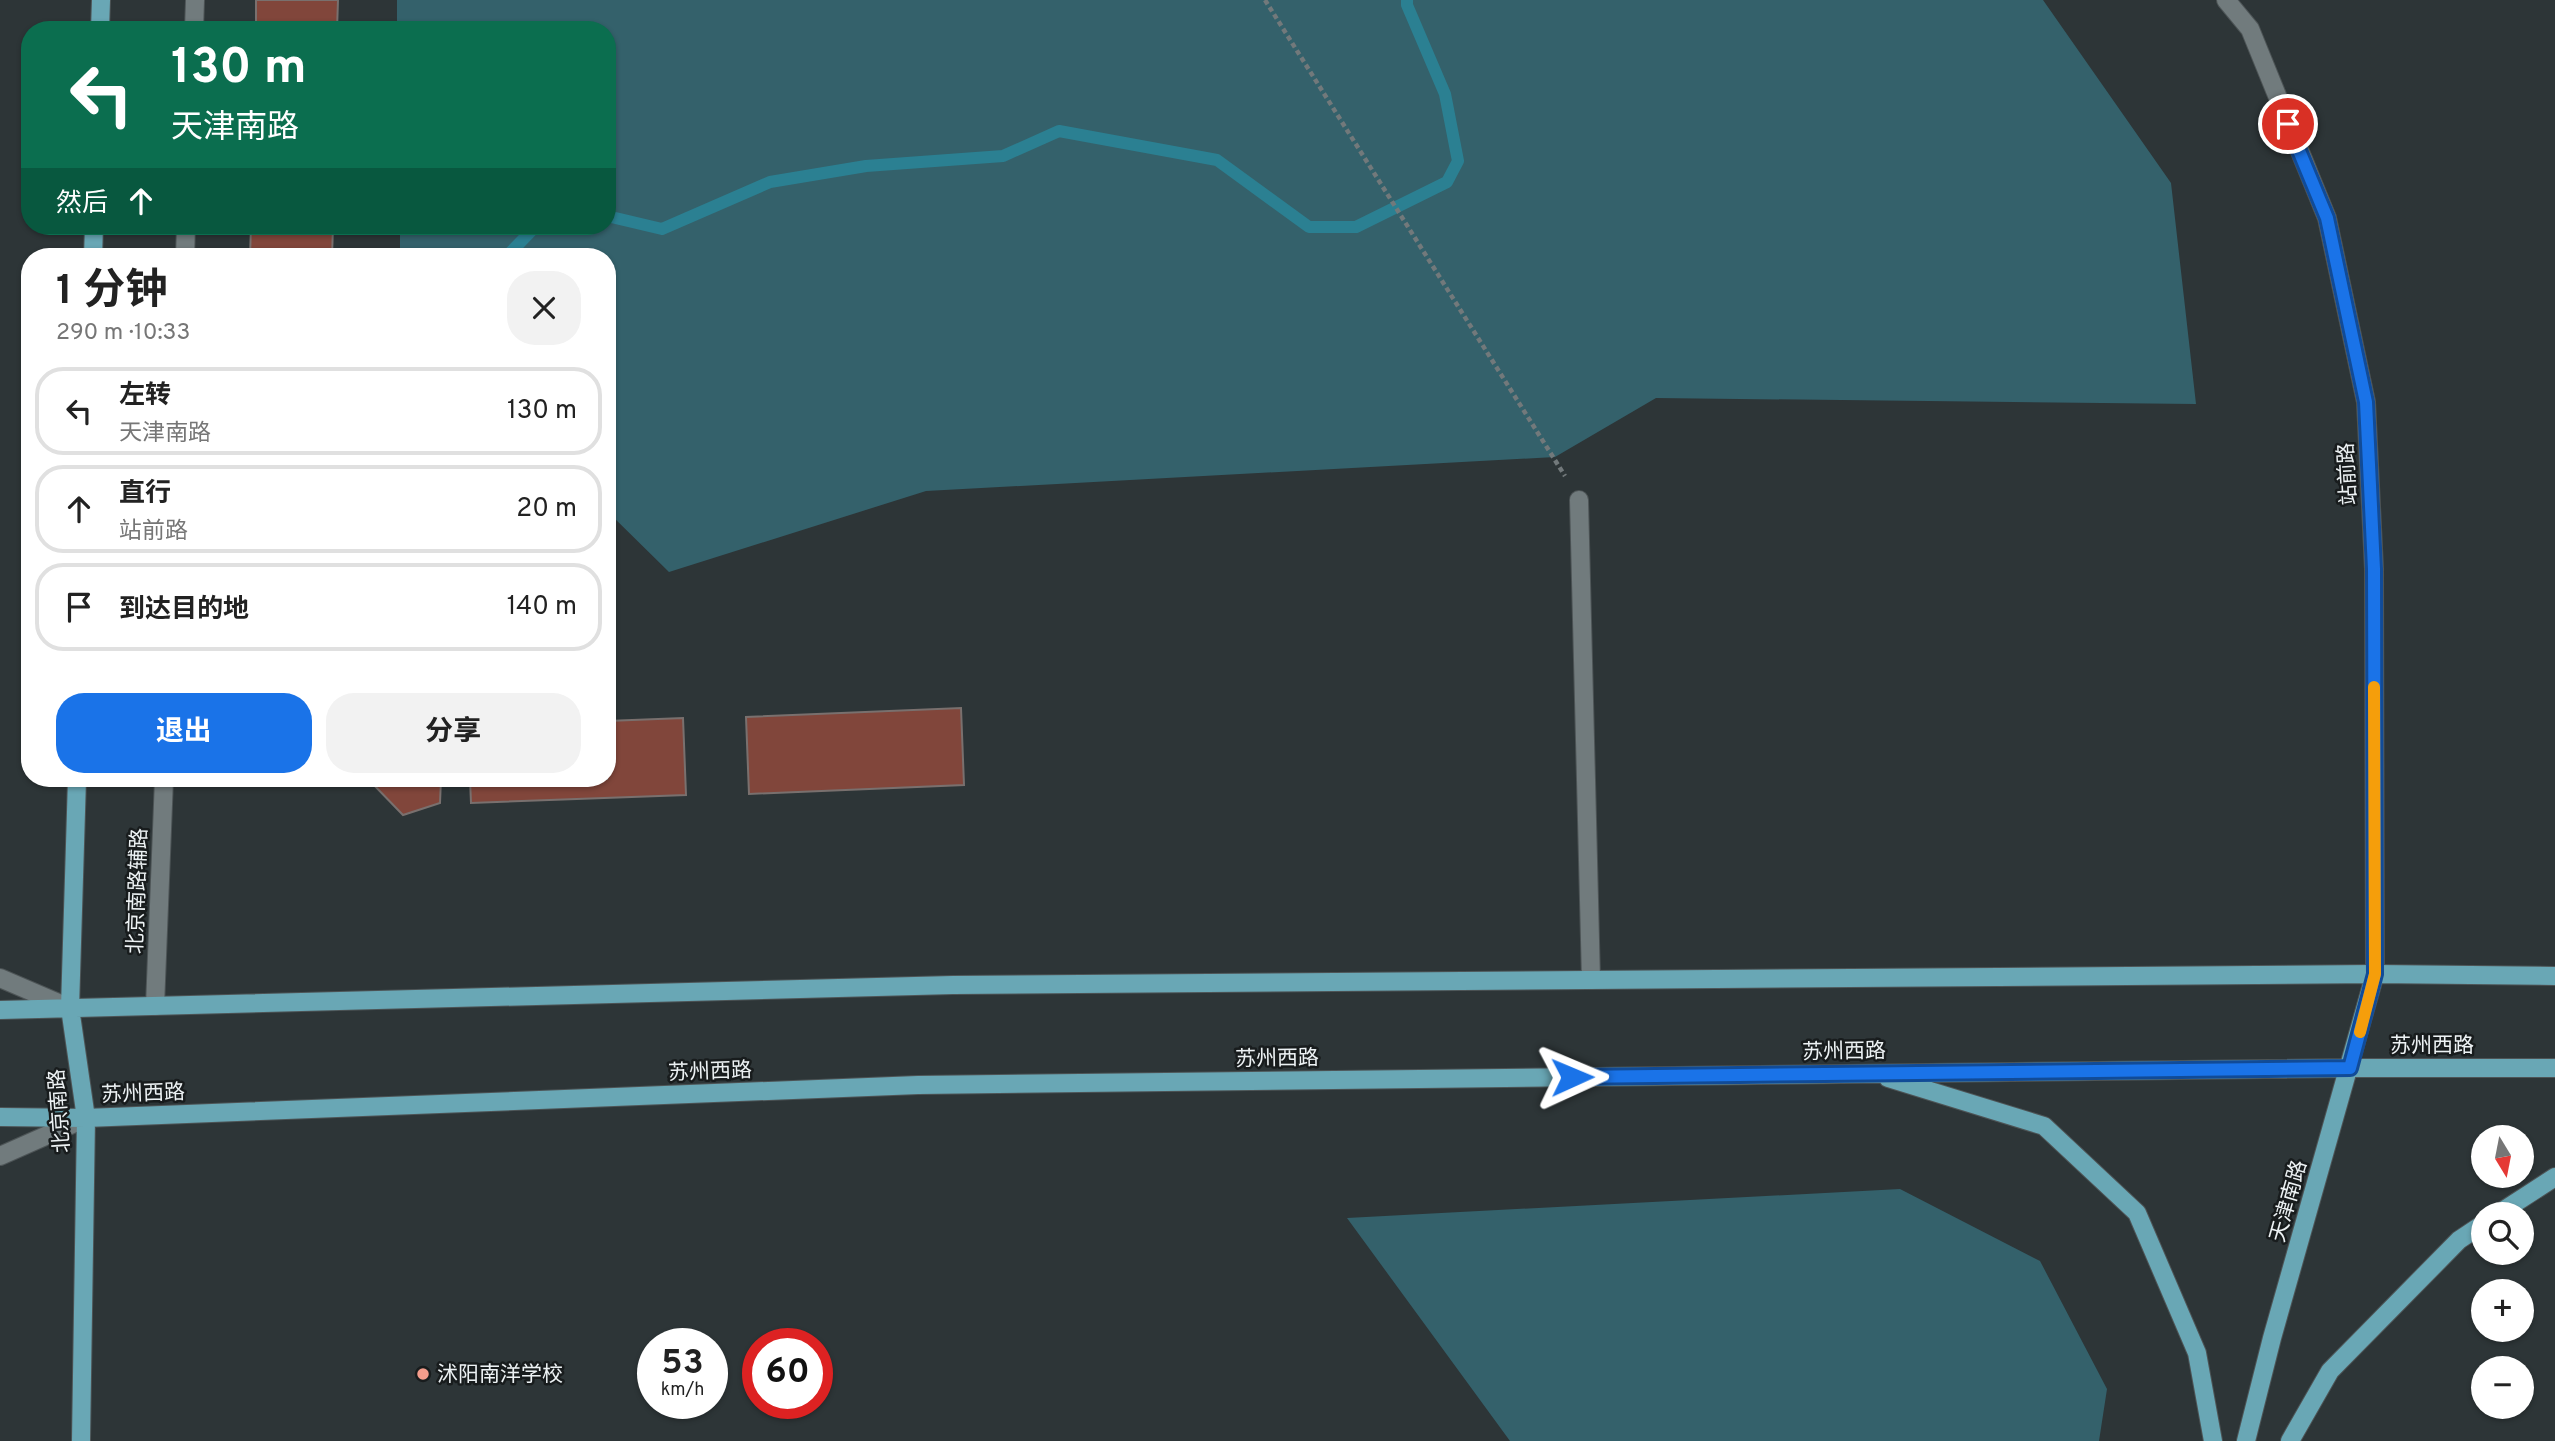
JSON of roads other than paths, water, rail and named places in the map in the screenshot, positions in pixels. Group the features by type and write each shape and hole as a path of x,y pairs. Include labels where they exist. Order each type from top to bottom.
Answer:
{"main road":[{"path":"100,21 101,0"},
{"name":"北京南路","path":"77,787 70,1008 86,1118 81,1441"},
{"path":"0,1010 953,985 2375,974 2555,975"},
{"name":"天津南路","path":"2246,1441 2272,1338 2375,974"},
{"name":"苏州西路","path":"0,1117 86,1118 918,1086 1871,1073 2555,1068"},
{"path":"1871,1073 2044,1126 2137,1213 2197,1353 2213,1441"},
{"path":"2516,1202 2555,1177"},
{"path":"2290,1441 2330,1371 2459,1240 2471,1232"}],"street":[{"path":"194,21 195,0"},
{"name":"站前路","path":"2226,0 2250,29 2327,218 2366,402 2374,569 2375,974"},
{"path":"1579,500 1591,980"},
{"name":"北京南路辅路","path":"155,1006 164,787"},
{"path":"0,978 70,1008"},
{"path":"0,1156 86,1118"}],"waterway":[{"path":"616,218 662,229 770,182 866,166 1003,156 1059,131 1217,160 1309,227 1356,227 1447,182 1458,161 1445,94 1407,0"},
{"path":"515,248 527,235"}],"place":[{"name":"沭阳南洋学校","path":"423,1374"}]}
